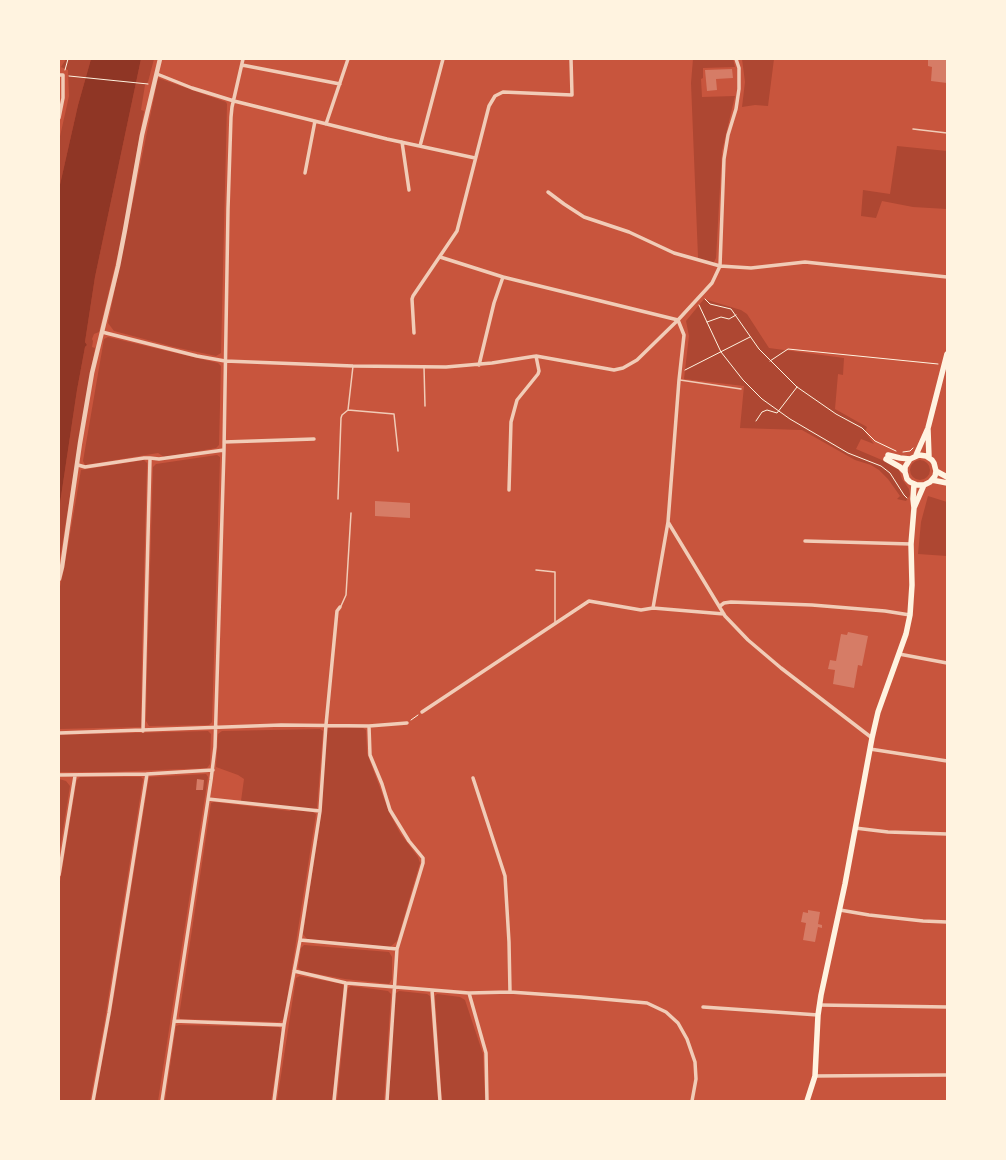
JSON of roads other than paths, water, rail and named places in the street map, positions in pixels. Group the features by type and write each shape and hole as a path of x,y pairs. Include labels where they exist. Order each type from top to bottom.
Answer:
{"main road":[{"path":"916,456 928,428 947,354"},
{"path":"928,428 929,457"},
{"path":"905,472 905,467 910,459 916,456 923,455 929,457 934,463 936,471 932,480 924,485 914,508"},
{"path":"910,459 887,457 900,467 905,472 908,479 914,484 924,485"},
{"path":"936,471 947,477"},
{"path":"932,480 947,483"},
{"path":"807,1101 815,1076 819,1005 840,910 872,738 878,712 899,654 910,615 914,484"}],"street":[{"path":"59,579 92,373 124,237 142,135 160,59"},
{"path":"162,1101 213,770 224,450 231,117 243,59"},
{"path":"326,124 348,59"},
{"path":"420,146 443,59"},
{"path":"414,333 413,296 457,231 487,111 493,98 504,92 572,96 571,59"},
{"path":"102,332 198,356 225,361 354,366 446,367 479,365 536,356 614,370 623,368 637,360 678,320 712,283 720,266 724,159 728,135 736,109 739,89 739,68 736,59"},
{"path":"242,64 340,84"},
{"path":"157,74 192,88 234,101 402,142 475,158"},
{"path":"59,118 62,98 61,75"},
{"path":"305,173 315,121"},
{"path":"402,142 409,190"},
{"path":"548,192 584,217 629,232 674,253 720,266 751,268 804,262 947,277"},
{"path":"440,257 503,277 678,320"},
{"path":"479,365 494,303 503,277"},
{"path":"653,608 668,522 684,335 678,320"},
{"path":"509,490 511,422 517,400 538,374 539,371 536,356"},
{"path":"224,442 314,439"},
{"path":"78,465 86,467 144,458 160,459 224,450"},
{"path":"143,730 144,642 150,458"},
{"path":"668,522 724,614 748,640 781,668 872,738"},
{"path":"805,541 911,544"},
{"path":"422,712 589,601 641,610 653,608 724,614"},
{"path":"720,606 724,603 731,602 812,605 910,615"},
{"path":"274,1101 284,1025 300,940 320,811 336,611 340,607"},
{"path":"899,654 947,663"},
{"path":"59,733 326,725 369,726 407,723"},
{"path":"369,726 370,755 382,784 390,810 409,841 423,858 423,863 397,949 387,1101"},
{"path":"870,749 947,762"},
{"path":"59,775 147,774 213,770"},
{"path":"93,1101 109,1013 147,774"},
{"path":"59,875 75,776"},
{"path":"473,778 504,876 509,942 510,992"},
{"path":"208,799 320,811"},
{"path":"855,828 888,832 947,834"},
{"path":"840,910 916,921 947,922"},
{"path":"300,940 397,949"},
{"path":"294,971 346,983 469,993 510,992 648,1003 666,1012 678,1023 687,1039 695,1062 696,1079 692,1101"},
{"path":"334,1101 346,983"},
{"path":"432,990 440,1101"},
{"path":"469,993 486,1053 488,1101"},
{"path":"819,1005 947,1007"},
{"path":"703,1007 818,1015"},
{"path":"174,1021 284,1025"},
{"path":"815,1076 947,1075"}],"lane":[{"path":"913,129 947,133"},
{"path":"338,499 341,418 342,415 348,410 354,366"},
{"path":"424,367 425,406"},
{"path":"679,380 741,389"},
{"path":"348,410 394,414 398,451"},
{"path":"340,607 346,595 351,513"},
{"path":"536,570 555,572 555,624"}]}
